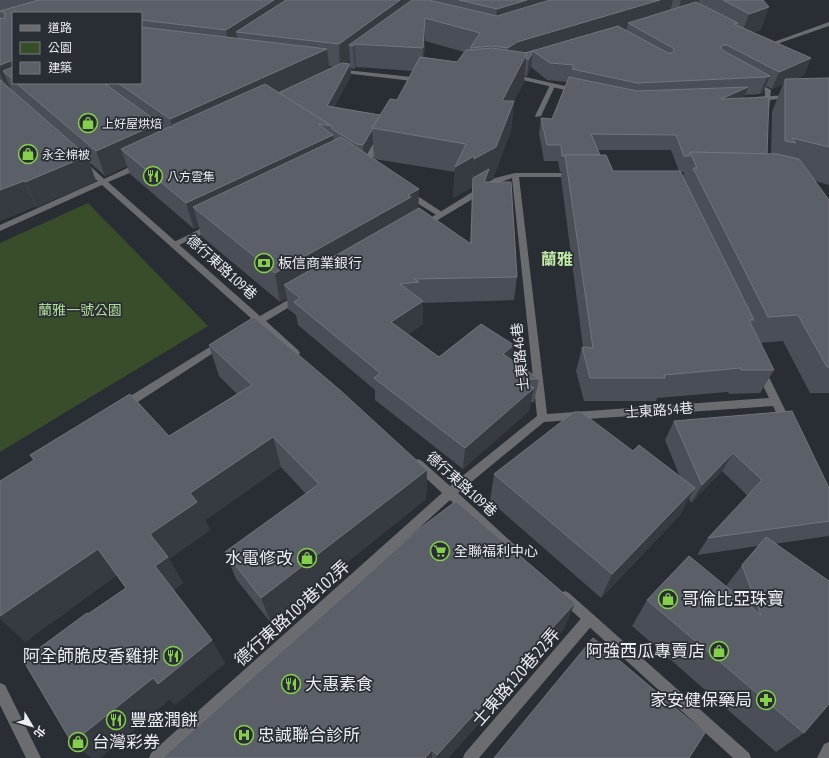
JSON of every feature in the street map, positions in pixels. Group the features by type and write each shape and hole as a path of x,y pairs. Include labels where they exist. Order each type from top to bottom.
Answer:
{"street":[{"path":"757,49 829,24"},
{"path":"517,68 506,75 588,94"},
{"path":"338,71 413,84 430,79"},
{"path":"747,79 768,90 767,114"},
{"path":"538,116 552,86"},
{"path":"744,99 798,97"},
{"path":"364,166 384,133"},
{"name":"德行東路109巷","path":"75,156 306,362"},
{"path":"0,228 147,162"},
{"path":"414,230 498,180 515,175 584,175"},
{"name":"士東路46巷","path":"515,175 542,418"},
{"path":"403,190 441,214"},
{"path":"174,244 216,223"},
{"path":"113,412 260,320 307,293"},
{"path":"756,360 790,430"},
{"name":"士東路54巷","path":"542,418 776,402"},
{"path":"450,493 542,418"},
{"name":"德行東路109巷","path":"410,456 525,561"},
{"name":"德行東路109巷102弄","path":"156,758 450,493"},
{"path":"554,588 741,757"},
{"name":"士東路120巷22弄","path":"470,758 589,619"},
{"path":"0,690 34,758"},
{"path":"824,758 829,749"}],"green space":[{"name":"蘭雅一號公園","path":"88,203 208,326 0,452 0,243"}],"building":[{"path":"39,0 274,0 226,30 142,20 142,12 12,12 12,60 0,65 0,18 4,19 5,13 0,11"},
{"path":"286,0 400,0 339,44 236,32"},
{"path":"412,0 429,0 497,16 550,0 660,0 517,42 508,48 492,46 470,48 480,33 425,18 423,48 354,44 353,46 349,45"},
{"path":"459,0 527,0 497,9"},
{"path":"723,0 763,0 769,7 749,14"},
{"path":"696,2 738,23 734,24 811,58 779,72 727,45 722,45 722,50 770,76 637,83 572,69 574,65 550,63 533,51 529,59 526,59 527,53 525,53 618,26 668,53 673,53 673,48 628,23"},
{"path":"142,27 327,49 170,119 119,84 142,84"},
{"path":"492,48 527,53 502,101 514,101 496,147 474,159 474,156 455,167 466,144 372,128 390,99 397,100 420,57 457,62 466,50"},
{"path":"342,63 350,64 327,106 380,115 363,145 356,144 332,129 332,126 278,93"},
{"path":"12,67 12,79 3,71"},
{"path":"569,77 637,91 748,87 721,99 769,97 767,154 690,152 689,156 684,156 676,135 591,134 600,155 562,156 561,145 547,145 541,118 552,119"},
{"path":"829,78 829,147 792,138 796,143 785,141 785,79"},
{"path":"0,80 87,156 25,182 24,181 0,190"},
{"path":"17,84 105,84 159,123 96,151"},
{"path":"265,84 332,126 318,124 333,135 186,203 121,149 169,127 173,127 173,125"},
{"path":"341,137 419,189 408,195 411,197 275,273 193,207"},
{"path":"690,152 777,154 799,159 829,200 829,367 827,367 798,315 768,317 693,168 697,168"},
{"path":"565,155 606,155 613,171 680,171 754,320 749,320 774,370 741,370 741,368 664,375 665,378 590,378 582,347 593,348"},
{"path":"489,169 484,182 511,182 517,277 414,279 419,282 400,284 423,301 391,322 439,357 481,324 514,345 503,354 539,379 531,379 526,383 534,388 465,448 374,378 380,373 294,302 300,298 284,285 419,208 471,244 473,178"},
{"path":"254,317 341,391 427,470 261,598 225,552 319,484 273,437 190,493 197,502 150,534 168,557 155,566 212,640 158,684 153,678 72,743 23,660 87,613 88,614 126,588 98,549 0,616 0,481 34,460 30,455 130,394 169,436 252,385 209,345"},
{"path":"792,411 829,488 829,521 708,538 762,480 733,453 702,485 674,421"},
{"path":"574,412 581,412 633,451 639,445 695,488 612,574 494,474"},
{"path":"456,501 575,603 437,755 432,750 425,758 162,758 419,529"},
{"path":"766,537 829,581 829,704 804,733 647,600 689,556 761,615 742,565"},
{"path":"593,638 705,733 689,758 494,758"}],"place":[{"name":"上好屋烘焙","path":"88,123"},
{"name":"永全棉被","path":"28,154"},
{"name":"八方雲集","path":"153,176"},
{"name":"板信商業銀行","path":"264,263"},
{"name":"全聯福利中心","path":"440,551"},
{"name":"水電修改","path":"307,558"},
{"name":"哥倫比亞珠寶","path":"668,599"},
{"name":"阿強西瓜專賣店","path":"719,651"},
{"name":"阿全師脆皮香雞排","path":"173,656"},
{"name":"大惠素食","path":"291,684"},
{"name":"家安健保藥局","path":"766,700"},
{"name":"豐盛潤餅","path":"116,720"},
{"name":"忠誠聯合診所","path":"244,735"},
{"name":"台灣彩券","path":"78,742"}],"district":[{"name":"蘭雅","path":"557,259"}]}
